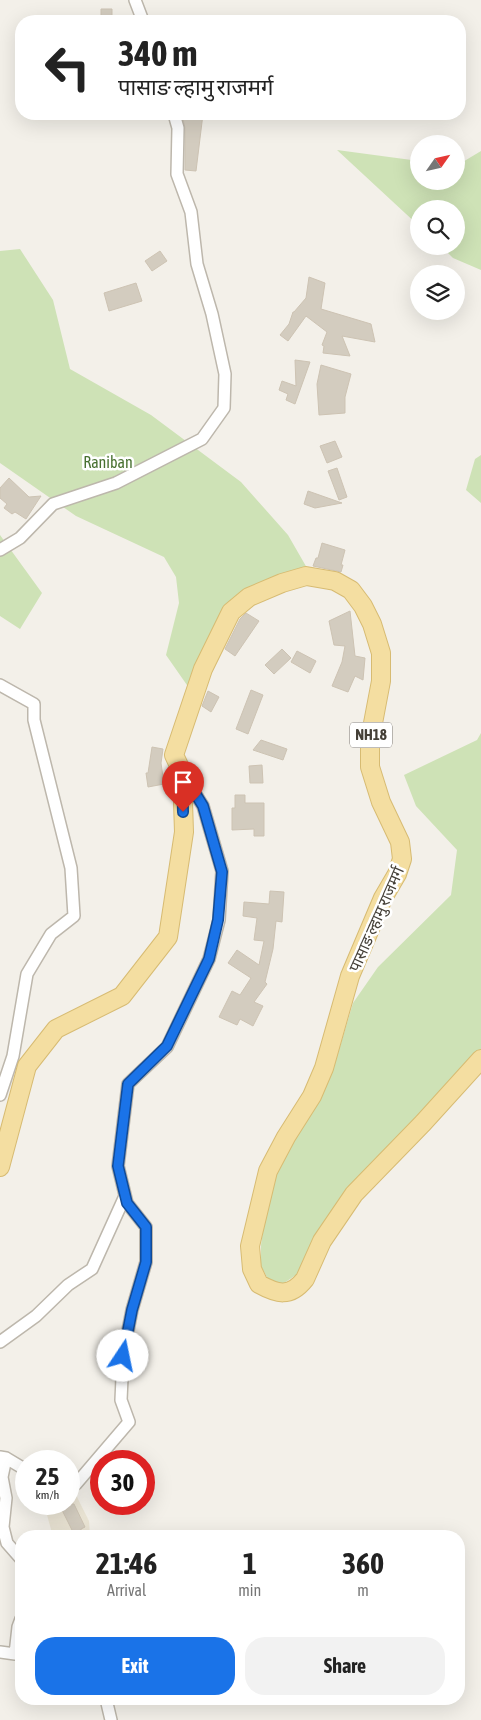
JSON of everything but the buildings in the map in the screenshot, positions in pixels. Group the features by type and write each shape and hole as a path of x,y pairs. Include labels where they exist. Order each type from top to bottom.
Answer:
{"main road":[{"name":"पासाङ ल्हामु राजमर्ग","path":"0,1167 27,1066 56,1029 122,996 168,937 184,832 182,772 174,755 203,669 231,612 249,597 282,583 306,576 335,581 352,590 372,624 381,653 381,681 370,739 370,767 381,802 400,842 402,859 397,874 383,898 350,976 324,1068 312,1096 286,1136 268,1171 250,1246 252,1269 259,1284 279,1293 296,1289 305,1280 322,1241 354,1194 423,1123 481,1059"}],"street":[{"path":"134,0 140,15"},
{"path":"0,550 20,538 53,504 116,483 202,438 224,408 225,374 212,314 197,264 191,212 177,174 178,128 176,120"},
{"path":"0,686 34,704 34,720 71,868 74,916 51,934 27,974 13,1056 0,1095"},
{"path":"80,1479 129,1422 121,1400 123,1356 132,1310 146,1262 146,1227 127,1203 118,1166 128,1084 167,1046 209,959 218,920 222,872 203,806 182,772"},
{"path":"0,1342 36,1316 68,1286 92,1269 126,1196"},
{"path":"15,1464 3,1457 2,1476 6,1498 3,1527 7,1543 15,1552"},
{"path":"0,1652 15,1654"},
{"path":"107,1705 111,1720"}],"shaded area":[{"path":"80,1503 89,1521 90,1530 51,1530 47,1515 80,1515"}],"green space":[{"path":"337,150 410,160 410,190 465,190 465,161 481,151 481,270 450,255 465,255 465,200 410,200 410,218"},
{"name":"Raniban","path":"20,249 53,300 70,369 151,415 241,482 288,535 307,568 241,593 227,605 215,627 189,688 166,655 179,603 176,577 164,557 76,516 0,463 0,251"},
{"path":"481,455 481,503 466,490 475,459"},
{"path":"0,535 42,593 20,629 0,616"},
{"path":"481,733 481,1053 339,1199 299,1273 284,1283 277,1284 269,1281 261,1266 261,1245 265,1217 276,1172 292,1140 318,1102 333,1070 353,1003 378,967 451,895 457,850 416,806 404,775 477,740"}],"route":[{"path":"123,1356 132,1310 146,1262 146,1227 127,1203 118,1166 128,1084 167,1046 209,959 218,920 222,872 203,806 182,772 183,812"}]}
